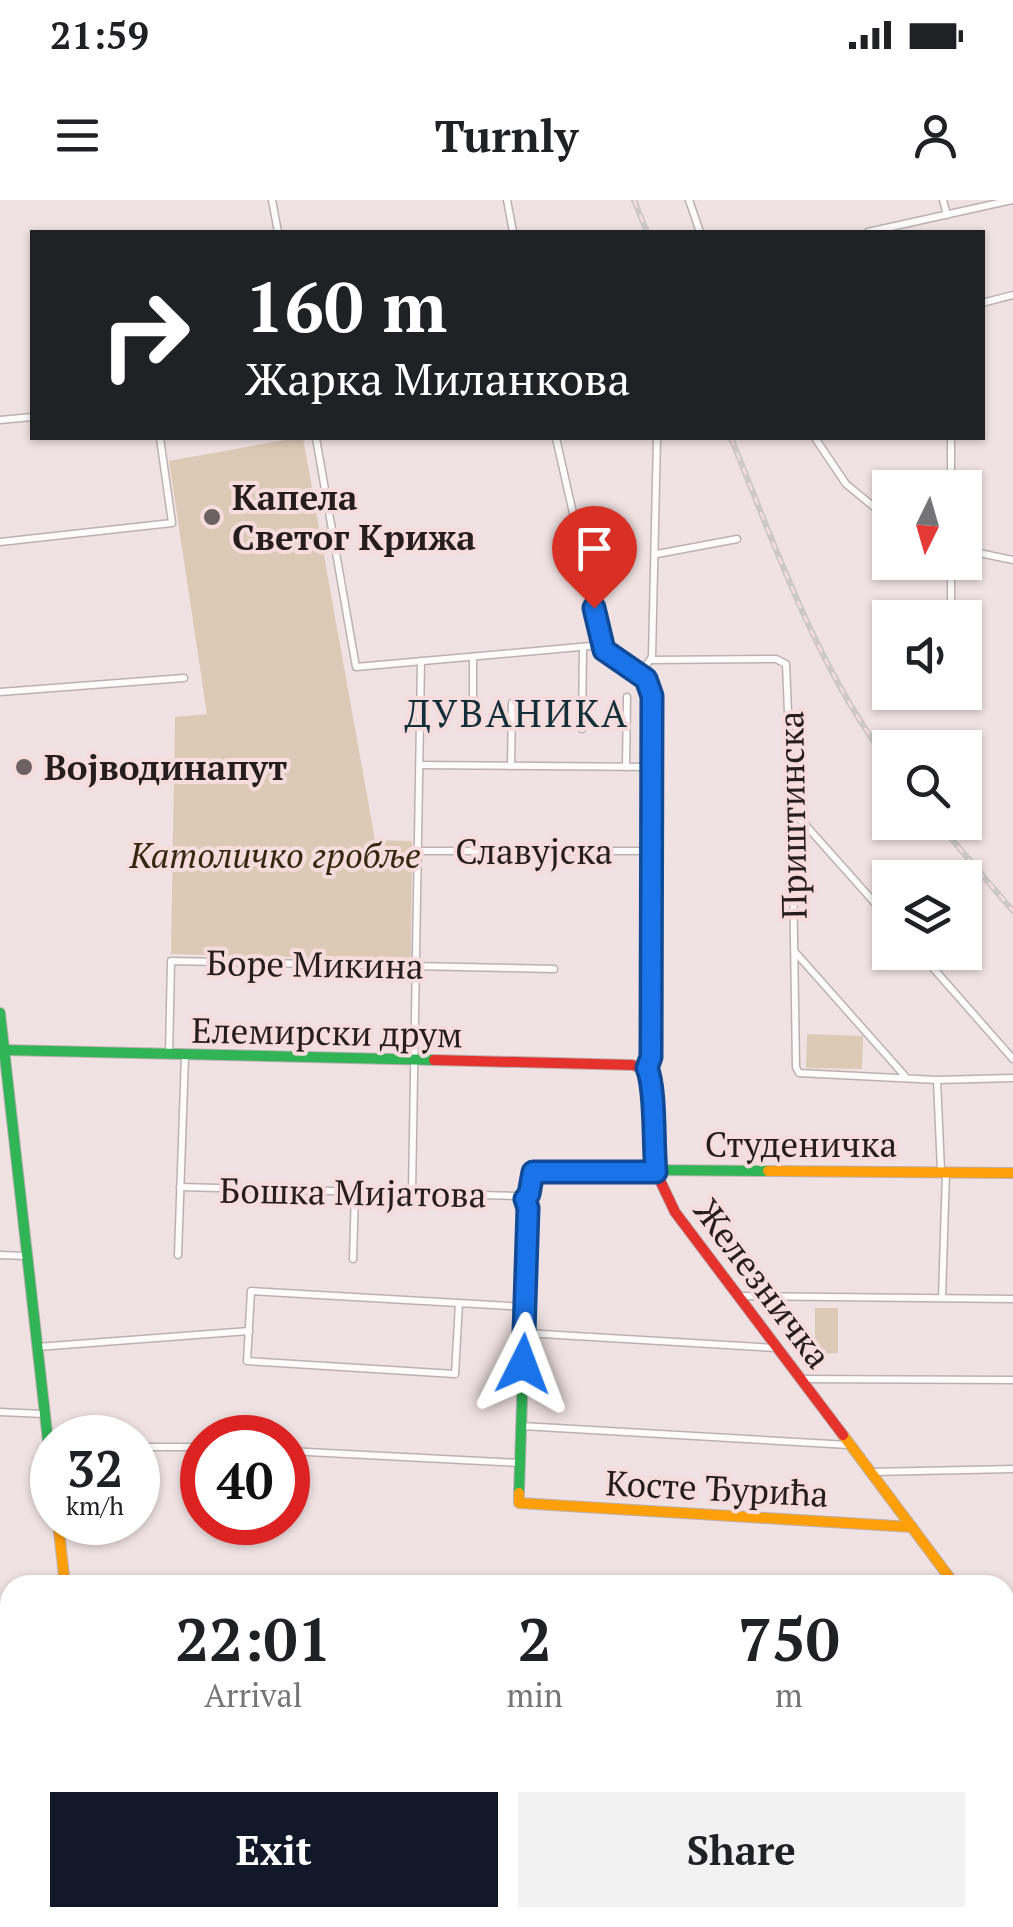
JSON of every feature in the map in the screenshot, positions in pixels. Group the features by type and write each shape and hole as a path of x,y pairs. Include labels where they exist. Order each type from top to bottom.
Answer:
{"street":[{"path":"272,200 278,230"},
{"path":"507,200 514,230"},
{"path":"689,200 699,230"},
{"path":"944,200 946,215"},
{"path":"877,230 1012,200"},
{"path":"985,301 1013,296"},
{"path":"0,420 30,417"},
{"path":"0,542 172,522 160,440"},
{"path":"316,440 356,667 602,644"},
{"path":"556,440 602,644 611,656 640,674 651,660 657,440"},
{"path":"815,440 853,492 872,506"},
{"path":"951,440 951,470"},
{"path":"656,554 737,539"},
{"path":"982,554 1013,560"},
{"path":"582,729 583,647"},
{"path":"472,726 473,656"},
{"name":"Приштинска","path":"651,660 776,660 786,664 799,1073 937,1080 1013,1078"},
{"path":"412,1193 421,661"},
{"name":"Железничка","path":"640,674 651,690 651,1057 647,1068 652,1080 656,1172 675,1212 948,1575"},
{"path":"0,692 184,678"},
{"path":"626,767 627,697"},
{"path":"512,703 512,766"},
{"path":"420,765 652,768"},
{"path":"792,810 872,900"},
{"name":"Славујска","path":"416,850 652,851"},
{"name":"Приштинска","path":"794,951 905,1076"},
{"name":"Боре Микина","path":"169,1056 171,961 554,969"},
{"path":"935,970 1013,1059"},
{"path":"0,1013 45,1414 0,1412"},
{"name":"Елемирски друм","path":"2,1050 647,1068"},
{"path":"178,1255 185,1056"},
{"path":"937,1080 943,1171"},
{"name":"Студеничка","path":"525,1199 535,1170 1013,1172"},
{"name":"Студеничка","path":"942,1298 943,1171"},
{"name":"Бошка Мијатова","path":"180,1188 525,1199"},
{"path":"353,1260 355,1192"},
{"path":"310,1452 520,1463 527,1307 525,1199"},
{"path":"0,1255 27,1256"},
{"path":"460,1303 455,1374 247,1362 251,1291 460,1303 527,1307"},
{"path":"736,1296 1013,1298"},
{"path":"37,1347 249,1331"},
{"path":"525,1334 776,1348"},
{"path":"799,1379 1013,1380"},
{"path":"520,1426 850,1446"},
{"name":"Косте Ђурића","path":"520,1463 519,1503 912,1527"},
{"path":"871,1472 1013,1469"},
{"path":"61,1545 64,1575"}],"green space":[{"name":"Католичко гробље","path":"303,440 375,840 412,841 411,960 171,954 175,717 207,714 169,461"},
{"path":"807,1034 863,1036 862,1069 806,1068"},
{"path":"815,1308 838,1308 838,1353 815,1354"}],"railway":[{"path":"634,200 646,230"},
{"path":"732,440 819,647 872,738"},
{"path":"952,840 1013,911"}],"traffic: fast":[{"path":"0,1013 45,1415"},
{"path":"4,1050 434,1060"},
{"path":"519,1493 527,1206 535,1169 768,1171"}],"traffic: slow":[{"path":"768,1171 1013,1173"},
{"path":"843,1435 948,1575"},
{"path":"519,1493 519,1503 912,1527"},
{"path":"61,1545 64,1575"}],"traffic: jam":[{"path":"434,1060 632,1065 647,1069 652,1081 656,1172 675,1212 843,1435"}],"place":[{"name":"Капела Светог Крижа","path":"212,517"},
{"name":"Војводинапут","path":"24,767"}],"district":[{"name":"ДУВАНИКА","path":"517,713"}],"route":[{"path":"523,1364 527,1307 525,1199 533,1172 656,1172 652,1080 647,1068 651,1057 652,696 646,679 604,650 594,608"}]}
